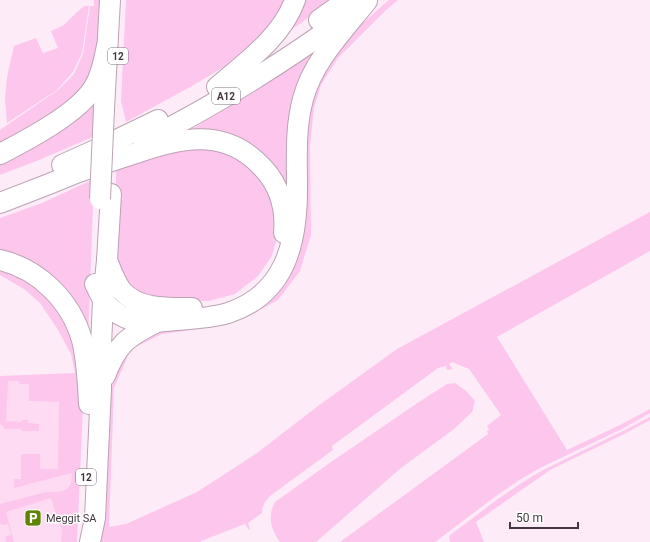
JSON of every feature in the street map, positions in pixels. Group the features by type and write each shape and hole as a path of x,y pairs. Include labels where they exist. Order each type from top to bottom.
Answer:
{"highway":[{"path":"217,87 274,35 284,22 295,0"},
{"name":"A12","path":"0,189 107,145 154,122 217,87 280,47 347,0"},
{"path":"99,292 118,314 140,322 157,322 221,315 236,310 247,304 267,289 279,274 289,253 294,235 297,198 297,134 303,97 311,76 320,60 368,1"},
{"name":"A12","path":"0,203 106,160 160,133 234,92 266,72 368,1"},
{"name":"12","path":"110,107 107,46 118,2"},
{"name":"12","path":"90,542 95,518 101,388 102,345 99,292 118,2"},
{"path":"0,154 49,126 82,102 95,87 107,46"},
{"path":"75,173 166,144 184,140 202,139 234,146 251,156 266,172 275,184 278,192 283,208 284,220 284,234 278,256 268,273 259,284 248,293 234,300 218,306 201,308 148,305 131,299 122,290 112,274 107,260"},
{"name":"12","path":"82,542 93,362 93,309 107,260 105,197"},
{"path":"0,260 20,267 40,279 57,295 70,313 78,327 83,346 88,382 89,411"},
{"path":"101,388 109,364 117,350 133,335 157,322"}],"shaded area":[{"path":"94,0 104,0 95,72 72,103 0,147 0,130 58,90 74,74 83,54 90,6 94,6"},
{"path":"126,0 289,0 278,20 239,58 192,86 126,122 121,101"},
{"path":"299,0 333,0 277,40"},
{"path":"389,0 398,0 338,58 321,85 314,108 310,146 311,235 300,271 278,300 247,317 213,327 162,334 131,349 114,388 109,527 126,524 197,492 257,453 318,406 397,349 650,212 650,251 497,337 567,450 650,409 650,413 622,429 542,467 521,479 435,542 340,542 488,434 487,431 489,429 487,426 501,415 469,369 452,362 449,364 453,369 447,370 446,366 438,368 332,446 333,450 270,496 265,502 262,513 248,523 250,530 245,524 201,542 97,542 107,384 119,353 165,328 282,281 302,144 315,82 349,35"},
{"path":"84,6 89,6 82,53 73,72 57,90 7,123 5,99 7,77 14,46 36,38 43,53 58,48 51,31 64,25"},
{"path":"328,42 329,43 319,55 307,76 298,102 293,129 293,212 291,235 283,258 272,278 261,290 246,301 231,308 213,313 145,319 128,314 118,309 112,302 113,284 120,294 130,302 145,308 158,310 212,311 230,306 245,299 270,277 282,257 289,229 286,200 276,177 262,159 244,146 223,139 203,136 185,136 184,134"},
{"path":"98,89 97,135 0,175 0,158"},
{"path":"187,145 238,154 269,186 278,234 272,256 258,276 235,294 209,301 164,301 133,295 112,258 116,168"},
{"path":"94,179 88,342 80,322 0,255 0,218 42,203"},
{"path":"0,266 38,284 75,334 83,408 77,542 61,542 62,531 51,498 6,512 14,542 6,542 5,537 11,535 8,524 2,525 0,523 0,504 46,492 66,490 71,484 72,473 14,488 14,479 21,479 21,454 40,454 40,469 58,469 59,402 29,401 29,384 19,384 19,381 8,381 6,421 22,422 22,420 28,420 28,423 39,424 39,431 5,429 0,423 0,376 75,373 71,354 58,330 40,303 24,289 0,275"},
{"path":"79,376 68,542 0,542 0,378"},
{"path":"455,383 466,391 475,401 472,412 454,429 401,468 316,542 280,542 272,528 271,523 271,513 275,502 419,402 447,384"},
{"path":"650,417 650,420 624,434 550,470 476,522 484,542 450,542 449,536 523,482 543,470"}],"place":[{"name":"Meggit SA","path":"33,518"}]}
